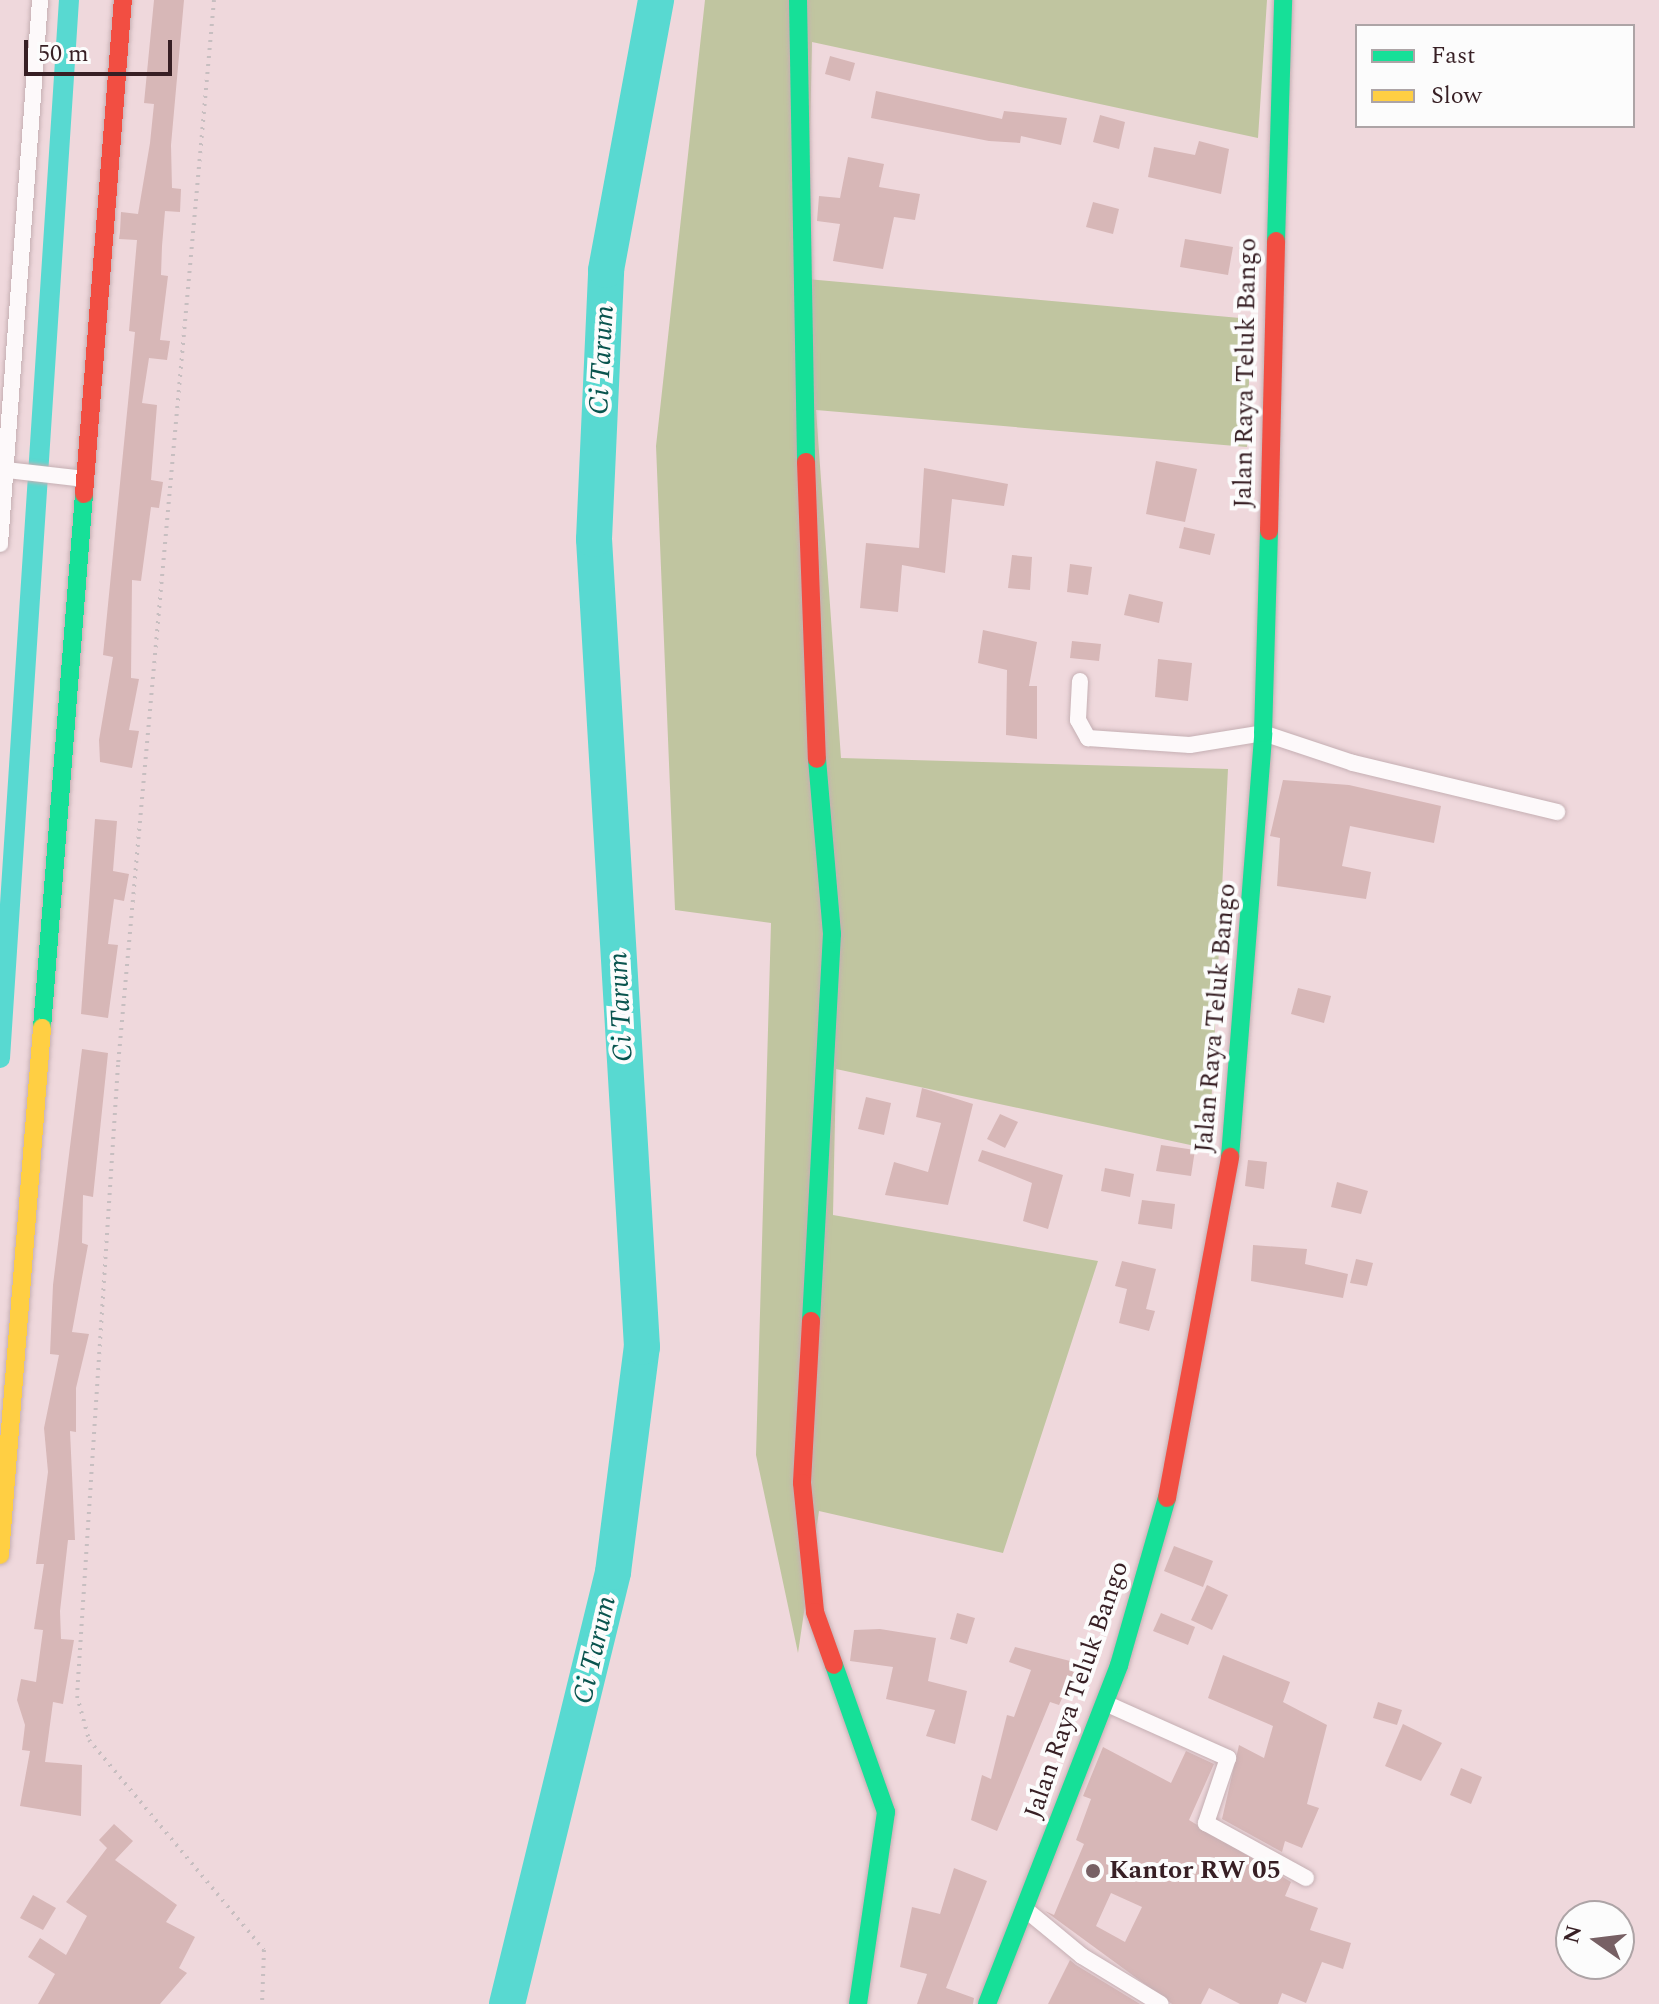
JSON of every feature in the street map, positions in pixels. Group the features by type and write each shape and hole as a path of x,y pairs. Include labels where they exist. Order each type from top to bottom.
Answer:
{"main road":[{"path":"0,1555 123,0"},
{"path":"798,0 810,676 832,934 802,1483 815,1612 886,1812 858,2004"},
{"name":"Jalan Raya Teluk Bango","path":"987,2004 1105,1703 1163,1518 1227,1202 1263,733 1283,0"}],"street":[{"path":"0,544 11,470 40,0"},
{"path":"11,470 85,479"},
{"path":"1080,681 1078,720 1088,738 1190,745 1263,733 1353,763 1557,812"},
{"path":"1105,1703 1228,1758 1206,1823 1306,1878"},
{"path":"1025,1909 1082,1956 1161,2004"}],"path":[{"path":"214,0 118,1065 77,1696 89,1740 264,1950 262,2004"}],"green space":[{"path":"705,0 1267,0 1258,138 812,42 807,279 1251,319 1247,447 816,410 841,758 1228,769 1209,1149 836,1069 833,1215 1098,1261 1003,1553 819,1511 798,1653 756,1455 771,923 675,910 656,446"}],"building":[{"path":"154,0 184,0 171,145 172,188 181,189 180,212 165,211 162,246 161,275 168,276 160,340 170,341 167,360 149,358 142,403 157,405 151,480 163,482 159,508 151,507 141,581 132,580 131,678 139,679 129,730 139,731 132,768 100,762 99,740 113,657 103,655 135,332 129,331 137,240 119,239 121,212 138,214 150,143 154,104 144,103"},
{"path":"830,56 855,63 850,81 825,74"},
{"path":"876,91 1002,119 1004,111 1067,118 1061,145 1021,136 1020,143 989,141 871,118"},
{"path":"1100,115 1125,122 1119,149 1093,142"},
{"path":"1199,141 1229,149 1221,194 1148,177 1154,147 1195,155"},
{"path":"848,157 884,164 879,187 920,194 915,220 894,217 883,269 833,261 840,224 817,221 819,196 840,198"},
{"path":"1093,202 1119,209 1113,234 1086,227"},
{"path":"1185,239 1233,247 1228,275 1180,267"},
{"path":"1156,461 1197,469 1185,522 1146,514"},
{"path":"924,468 1008,484 1004,506 952,499 945,573 902,565 898,612 860,608 866,543 919,548"},
{"path":"1184,527 1215,534 1210,555 1179,548"},
{"path":"1012,555 1032,557 1030,590 1008,588"},
{"path":"1070,564 1092,567 1088,595 1067,592"},
{"path":"1129,594 1163,602 1159,623 1124,615"},
{"path":"983,630 1037,642 1029,686 1037,686 1037,739 1006,735 1007,670 978,663"},
{"path":"1072,641 1101,644 1099,661 1070,658"},
{"path":"1158,659 1192,663 1188,701 1155,697"},
{"path":"1283,780 1349,785 1441,806 1434,843 1350,826 1342,866 1371,872 1366,899 1277,886 1280,838 1270,836"},
{"path":"95,819 117,821 113,871 129,874 124,901 114,899 108,944 118,945 108,1018 81,1014"},
{"path":"1298,988 1331,996 1324,1023 1291,1014"},
{"path":"82,1049 108,1053 93,1197 83,1195 82,1243 88,1245 72,1332 89,1334 76,1388 76,1432 70,1431 75,1540 68,1540 60,1611 61,1639 74,1640 63,1704 53,1702 45,1762 82,1765 81,1816 20,1806 30,1751 22,1750 25,1725 17,1700 21,1679 36,1682 43,1630 34,1629 44,1564 36,1564 48,1472 44,1428 59,1355 50,1354 53,1285"},
{"path":"922,1088 973,1104 948,1205 885,1195 894,1162 928,1172 941,1123 916,1117"},
{"path":"866,1097 891,1103 884,1135 858,1129"},
{"path":"1000,1114 1018,1122 1005,1148 987,1139"},
{"path":"1161,1145 1195,1150 1191,1176 1156,1171"},
{"path":"982,1150 1063,1175 1048,1229 1023,1221 1032,1183 978,1161"},
{"path":"1248,1160 1267,1162 1264,1189 1245,1186"},
{"path":"1105,1168 1134,1174 1130,1197 1101,1191"},
{"path":"1337,1182 1368,1191 1361,1214 1331,1207"},
{"path":"1142,1200 1175,1204 1172,1229 1138,1224"},
{"path":"1253,1245 1307,1249 1305,1264 1348,1274 1343,1298 1251,1281"},
{"path":"1356,1259 1373,1263 1367,1286 1350,1283"},
{"path":"1122,1261 1156,1269 1146,1309 1155,1311 1149,1331 1119,1323 1127,1289 1115,1286"},
{"path":"1174,1546 1213,1561 1203,1587 1164,1571"},
{"path":"1207,1585 1228,1595 1212,1630 1191,1620"},
{"path":"957,1613 975,1618 967,1644 950,1639"},
{"path":"1161,1613 1195,1627 1188,1645 1153,1631"},
{"path":"880,1629 936,1638 928,1681 967,1691 955,1744 926,1736 935,1710 886,1699 893,1667 850,1661 854,1630"},
{"path":"1015,1647 1078,1663 1059,1705 1050,1702 997,1831 971,1820 982,1775 991,1779 1007,1715 1014,1717 1031,1670 1009,1662"},
{"path":"1223,1655 1290,1682 1283,1702 1327,1725 1307,1804 1319,1808 1302,1848 1285,1841 1282,1852 1222,1819 1239,1745 1264,1758 1273,1726 1208,1698"},
{"path":"1378,1702 1402,1710 1397,1725 1373,1718"},
{"path":"1403,1724 1442,1743 1421,1781 1385,1766"},
{"path":"1103,1747 1171,1783 1186,1751 1214,1764 1189,1820 1291,1882 1285,1896 1318,1908 1310,1930 1351,1943 1343,1969 1322,1962 1306,2003 1282,1993 1278,2004 1240,2004 1209,1988 1201,2004 1172,2004 1045,1911 1054,1915 1084,1844 1076,1840 1091,1799 1083,1796","holes":["1111,1893 1142,1907 1125,1942 1096,1926"]},
{"path":"1461,1768 1482,1777 1471,1804 1450,1795"},
{"path":"114,1824 133,1841 115,1860 177,1905 166,1922 195,1937 179,1968 187,1973 160,2004 38,2004 55,1974 28,1957 40,1938 66,1955 87,1916 66,1902 107,1848 99,1840"},
{"path":"954,1868 987,1881 946,1988 974,1998 973,2004 917,2004 927,1974 900,1967 912,1907 940,1914"},
{"path":"33,1895 56,1908 43,1930 20,1918"},
{"path":"1070,1960 1076,1965 1140,2004 1048,2004"}],"waterway":[{"path":"0,1058 69,0"},
{"name":"Ci Tarum","path":"507,2004 613,1572 642,1347 594,539 606,270 656,0"}],"traffic: fast":[{"path":"798,0 806,462"},
{"path":"1276,241 1283,0"},
{"path":"42,1028 84,494"},
{"path":"1230,1157 1263,733 1269,531"},
{"path":"811,1321 832,934 817,759"},
{"path":"987,2004 1119,1665 1167,1498"},
{"path":"834,1665 886,1812 858,2004"}],"traffic: slow":[{"path":"0,1555 42,1028"}],"traffic: jam":[{"path":"84,494 123,0"},
{"path":"1269,531 1276,241"},
{"path":"806,462 817,759"},
{"path":"1167,1498 1230,1157"},
{"path":"811,1321 802,1483 815,1612 834,1665"}],"place":[{"name":"Kantor RW 05","path":"1093,1871"}]}
